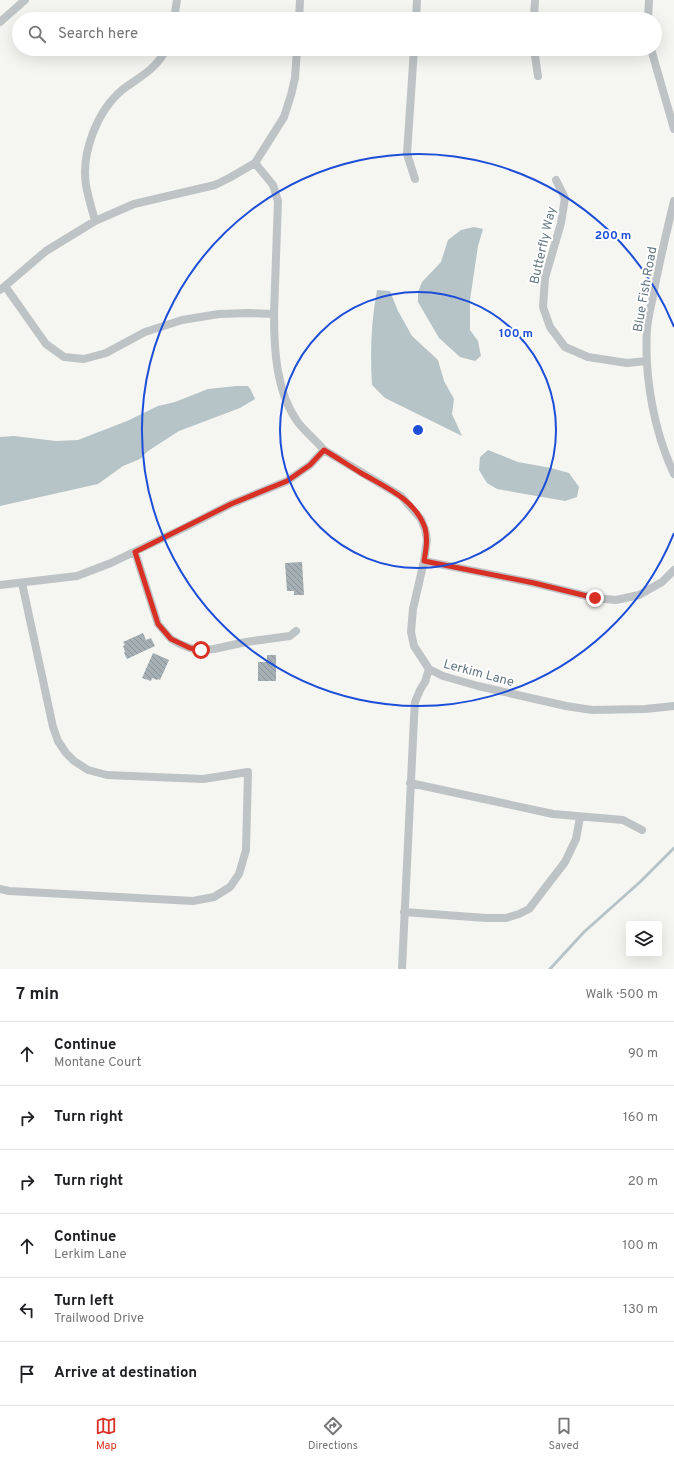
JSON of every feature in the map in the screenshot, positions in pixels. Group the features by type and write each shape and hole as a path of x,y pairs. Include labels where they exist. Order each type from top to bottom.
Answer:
{"street":[{"path":"0,22 25,0"},
{"path":"175,12 177,0"},
{"path":"299,12 300,0"},
{"path":"416,12 417,0"},
{"path":"534,12 535,0"},
{"path":"648,12 649,0"},
{"path":"95,220 86,183 87,151 96,125 108,104 122,91 144,76 163,56"},
{"path":"274,314 219,314 182,320 145,332 106,353 84,359 64,356 46,344 3,288 46,250 95,220 134,204 215,185 255,163 284,117 295,78 297,56"},
{"path":"414,56 407,154 415,179"},
{"path":"535,56 538,76"},
{"path":"654,56 674,129"},
{"name":"Lerkim Lane","path":"255,163 273,185 278,201 274,338 279,376 285,397 297,421 324,450 401,496 421,519 425,528 427,540 424,561 413,609 411,632 414,646 429,669 443,676 478,686 566,706 592,710 645,709 674,706"},
{"name":"Butterfly Way","path":"556,180 565,198 561,223 545,278 543,307 550,327 565,347 588,357 627,363 646,360"},
{"name":"Blue Fish Road","path":"674,201 647,327 646,360 657,428 674,474"},
{"path":"0,585 77,576 111,563 231,504 287,481 310,465 324,450"},
{"path":"135,552 158,624 171,639 180,644 201,650 214,649 246,642 290,636 296,631"},
{"path":"424,561 534,583 595,598 616,600 639,594 662,582 674,570"},
{"path":"0,889 10,891 193,901 214,896 230,886 239,874 246,850 248,772 203,779 107,775 88,770 74,761 66,753 58,741 53,727 22,583"},
{"path":"402,969 410,783 416,702 429,669"},
{"path":"410,783 553,814 623,820 642,830"},
{"path":"404,912 506,918 529,909 565,862 576,839 580,816"}],"shaded area":[{"path":"474,227 483,229 478,246 470,300 470,330 478,341 481,356 475,361 460,357 439,338 418,302 418,292 422,282 441,262 448,240 461,230"},
{"path":"377,290 390,291 398,311 412,336 438,360 444,381 454,399 452,414 462,436 385,398 372,385 371,361 373,314"},
{"path":"248,386 255,399 240,408 179,431 148,451 140,459 123,466 98,484 0,506 0,437 14,436 56,441 78,440 127,421 158,406 175,402 208,389"},
{"path":"488,450 518,462 569,473 579,487 577,497 565,501 497,489 487,483 479,470 480,457"}],"building":[{"path":"302,562 304,595 294,595 294,591 287,591 285,563"},
{"path":"143,633 146,640 151,638 155,646 127,659 124,653 123,646 125,645 123,642"},
{"path":"153,653 169,660 160,680 152,678 151,681 142,678"},
{"path":"267,655 276,655 276,681 258,681 258,662 267,662"}],"waterway":[{"path":"550,969 584,932 640,882 674,848"}],"route":[{"path":"201,650 190,648 171,639 158,624 135,552 231,504 287,481 310,465 324,450 401,496 413,509 421,519 425,528 427,540 424,561 534,583 595,598"}]}
